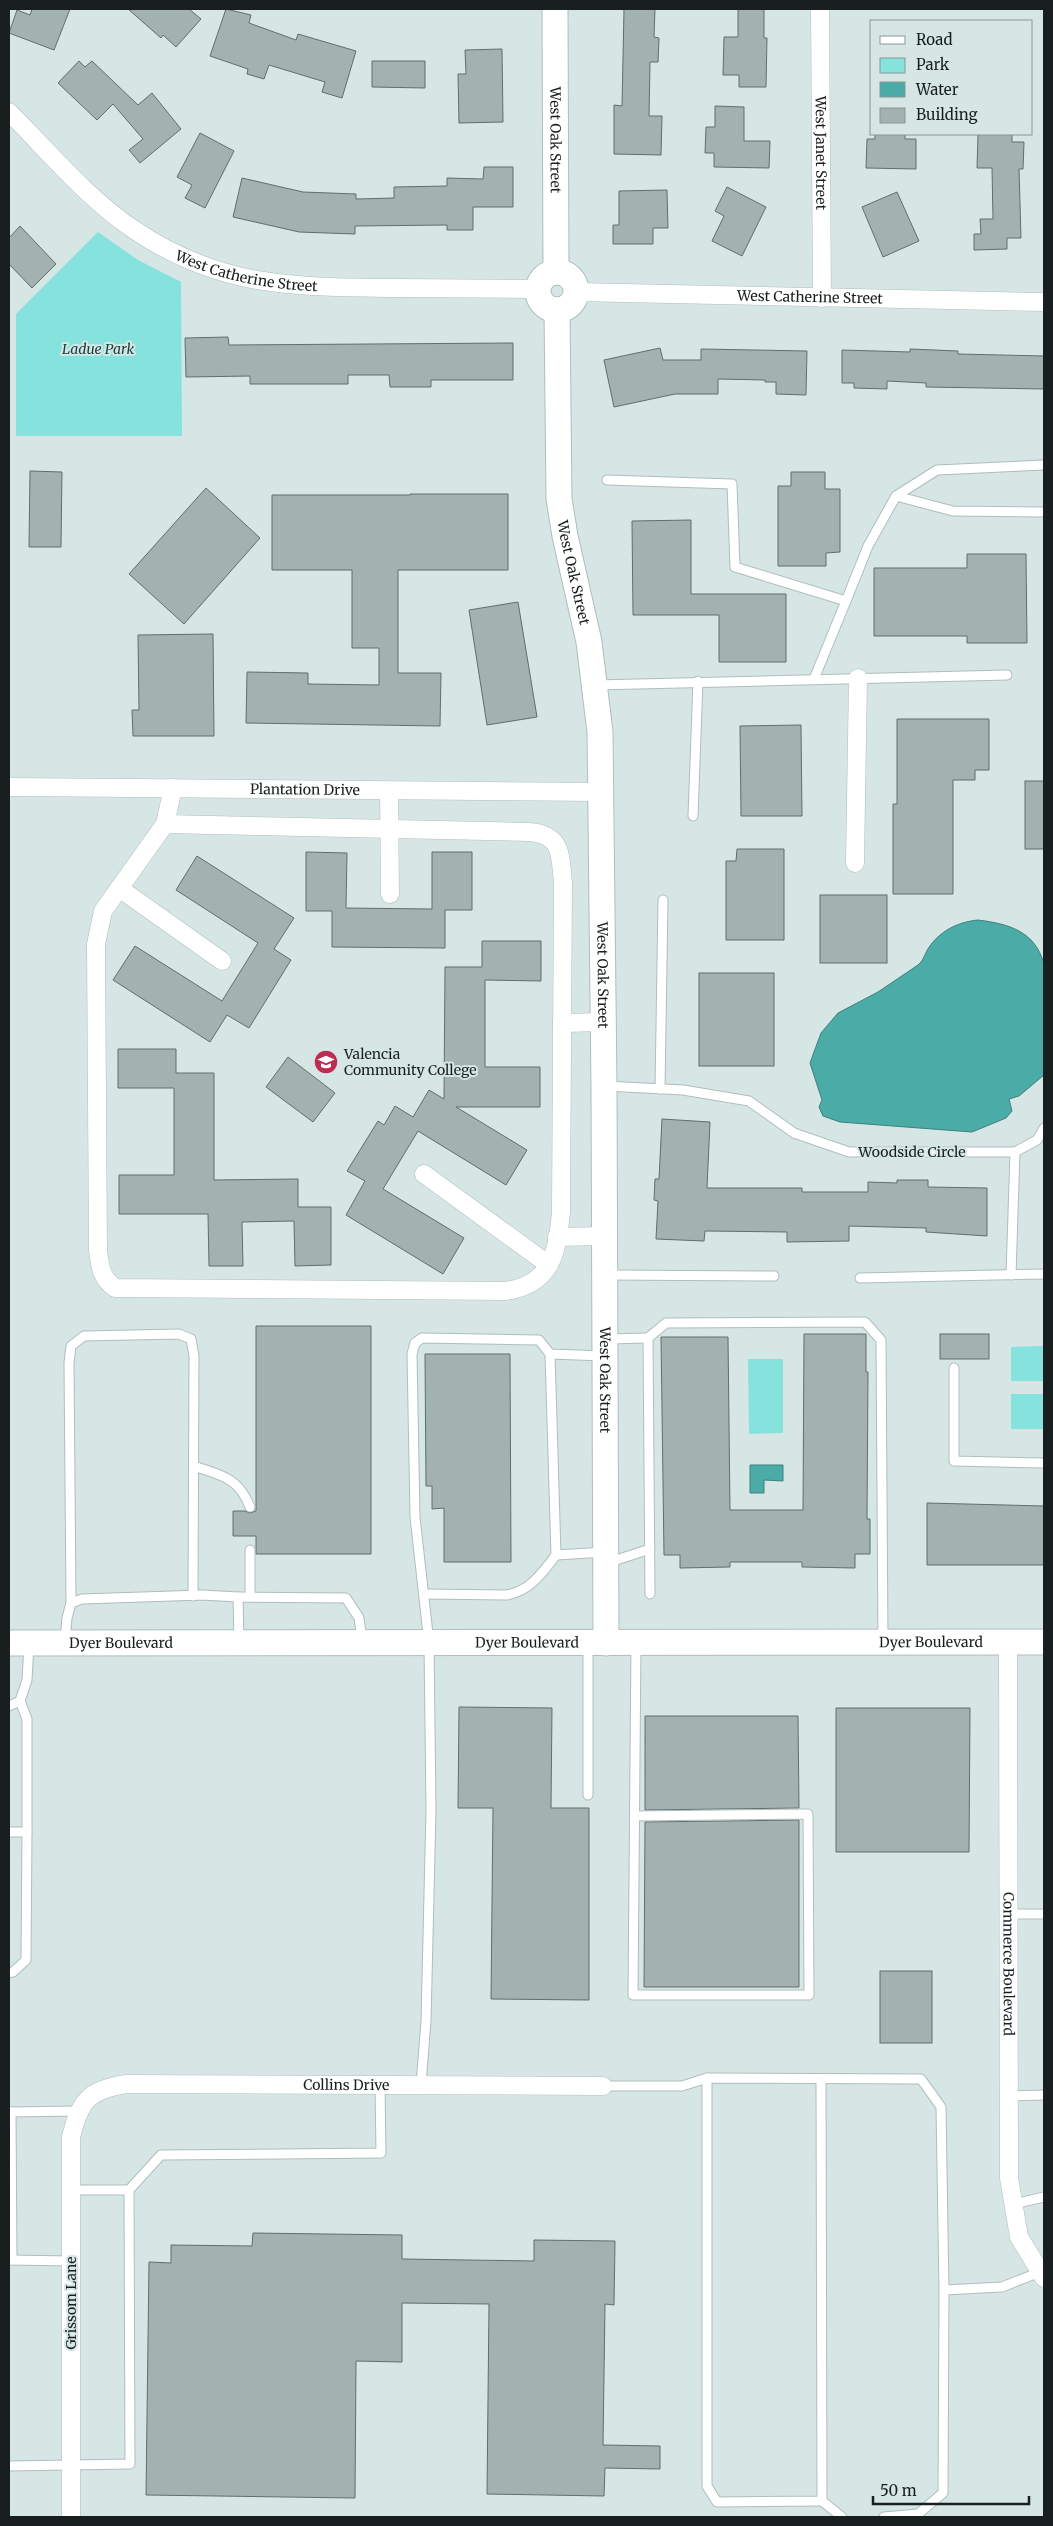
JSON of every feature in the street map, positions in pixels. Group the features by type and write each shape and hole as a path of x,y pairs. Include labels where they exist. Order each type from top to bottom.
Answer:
{"street":[{"name":"West Oak Street","path":"555,9 556,272"},
{"name":"West Janet Street","path":"820,9 822,298"},
{"name":"West Catherine Street","path":"9,112 98,201 132,228 193,262 228,274 266,283 312,288 539,289"},
{"path":"556,272 571,278 576,292 570,305 557,310 543,304 539,289 542,279 556,272"},
{"name":"West Catherine Street","path":"576,292 1044,302"},
{"name":"West Oak Street","path":"557,310 559,499 565,536 589,642 595,686 601,792 606,1558 597,1643"},
{"path":"855,863 858,678"},
{"name":"Plantation Drive","path":"9,787 601,792"},
{"path":"165,824 544,832 551,838 560,850 563,884 561,1212 558,1238 549,1265 536,1282 522,1288 506,1291 115,1288 106,1282 101,1272 98,1250 96,944 103,911 165,824 173,788"},
{"path":"389,791 390,894"},
{"path":"119,888 222,961"},
{"path":"562,1023 604,1022"},
{"path":"424,1174 549,1265"},
{"path":"558,1238 604,1236"},
{"name":"Commerce Boulevard","path":"1008,1642 1009,2178 1019,2238 1042,2275"},
{"name":"Dyer Boulevard","path":"19,1643 1044,1642"},
{"name":"Collins Drive","path":"91,2095 106,2087 126,2084 603,2086"},
{"name":"Grissom Lane","path":"71,2517 71,2137 77,2111 91,2095"}],"lane":[{"path":"814,679 868,546 896,496 937,470 1044,465"},
{"path":"607,480 732,484 735,567 846,601"},
{"path":"896,496 952,511 1044,512"},
{"path":"595,686 1008,675"},
{"path":"693,816 698,682"},
{"path":"660,1089 664,900"},
{"name":"Woodside Circle","path":"604,1086 683,1090 749,1101 794,1133 849,1152 1015,1152 1037,1140 1044,1128"},
{"path":"1011,1275 1015,1152"},
{"path":"860,1278 1044,1274"},
{"path":"604,1275 774,1276"},
{"path":"550,1354 604,1347 648,1338 666,1323 865,1322 881,1340 883,1642"},
{"path":"65,1643 66,1618 71,1603 69,1363 71,1346 84,1336 179,1334 191,1339 194,1356 193,1596"},
{"path":"421,2085 426,2021 431,1810 429,1643 415,1517 412,1354 415,1343 422,1338 539,1340 550,1354 556,1555 534,1582 518,1593 507,1595 424,1594"},
{"path":"648,1338 650,1594"},
{"path":"954,1368 954,1461 1044,1462"},
{"path":"194,1466 224,1476 243,1489 250,1506"},
{"path":"556,1555 606,1558 650,1549"},
{"path":"250,1550 250,1597"},
{"path":"71,1603 82,1599 193,1596 346,1598 359,1618 362,1643"},
{"path":"238,1597 238,1643"},
{"path":"9,1973 13,1972 26,1960 27,1719 20,1700 27,1680 19,1643"},
{"path":"588,1795 597,1643"},
{"path":"635,1816 808,1814 809,1995 633,1995 636,1643"},
{"path":"9,1706 20,1700"},
{"path":"9,1832 27,1832"},
{"path":"1008,1914 1044,1914"},
{"path":"707,2078 706,2486 717,2502 822,2501 842,2517"},
{"path":"603,2086 682,2086 707,2078 921,2079 941,2107 944,2290 943,2493 918,2514 884,2517"},
{"path":"821,2079 822,2501"},
{"path":"9,2466 130,2464 129,2190 161,2155 381,2153 380,2085"},
{"path":"1008,2096 1044,2095"},
{"path":"71,2261 10,2260 10,2112 77,2111"},
{"path":"71,2190 129,2190"},
{"path":"1013,2204 1044,2197"},
{"path":"944,2290 1002,2287 1042,2275"}],"green space":[{"name":"Ladue Park","path":"98,232 138,260 181,282 182,436 16,436 16,314"},
{"path":"1044,1346 1044,1381 1011,1381 1011,1347"},
{"path":"748,1359 783,1359 783,1433 749,1434"},
{"path":"1011,1394 1044,1394 1044,1429 1011,1429"}],"water":[{"path":"978,920 1000,924 1019,931 1034,944 1040,953 1044,964 1044,1075 1019,1096 1009,1099 1012,1111 1006,1118 972,1132 840,1122 823,1116 819,1107 822,1100 810,1063 821,1033 838,1013 878,992 918,965 932,943 943,932 956,925"},
{"path":"750,1465 783,1465 783,1481 764,1480 764,1493 750,1493"}],"building":[{"path":"32,9 70,9 54,50 9,33 17,10 30,15"},
{"path":"128,9 189,9 201,19 176,47 163,35 161,38"},
{"path":"226,9 251,15 249,23 296,40 298,34 356,51 342,98 322,92 325,82 269,65 264,79 247,74 248,69 210,56"},
{"path":"624,9 655,9 654,37 659,38 658,62 650,62 649,116 662,116 661,155 614,154 614,105 622,106"},
{"path":"738,9 764,9 764,38 767,38 766,87 739,87 739,75 723,75 724,37 738,37"},
{"path":"502,49 503,122 459,123 458,74 466,74 465,50"},
{"path":"79,61 85,67 92,61 138,105 152,93 181,129 140,163 129,150 143,139 113,104 97,120 58,83"},
{"path":"372,61 425,61 425,88 372,87"},
{"path":"715,106 744,107 744,141 770,141 769,168 714,167 714,153 705,153 706,127 715,127"},
{"path":"200,133 234,151 205,208 185,198 192,185 177,177"},
{"path":"875,135 905,135 905,139 916,139 916,169 866,168 867,139 875,139"},
{"path":"978,135 1012,135 1012,142 1024,142 1023,169 1019,169 1021,238 1007,238 1007,249 974,250 974,234 981,234 980,219 993,219 992,168 977,168"},
{"path":"484,167 513,167 513,207 473,207 473,230 447,230 447,225 355,226 355,234 299,232 233,217 242,178 303,192 356,194 356,199 394,198 394,187 447,186 447,178 483,179"},
{"path":"727,187 766,207 742,256 712,241 724,216 715,211"},
{"path":"667,190 668,228 653,228 653,244 613,244 613,225 619,225 619,191"},
{"path":"897,192 919,241 883,257 862,207"},
{"path":"20,226 56,264 32,288 9,264 9,238"},
{"path":"228,337 229,345 513,343 513,380 431,380 431,387 390,387 389,375 348,375 348,384 250,384 250,376 186,377 185,338"},
{"path":"660,348 663,360 701,360 701,349 807,351 806,395 776,394 776,382 765,382 765,380 718,379 718,394 675,394 614,407 604,360"},
{"path":"910,349 958,351 958,354 1044,356 1044,389 926,387 926,383 887,381 887,389 854,388 854,383 842,383 842,350 910,352"},
{"path":"30,471 62,472 61,547 29,547"},
{"path":"791,472 825,472 825,489 840,489 840,552 826,553 826,566 778,566 778,486 791,486"},
{"path":"206,488 260,538 184,624 129,574"},
{"path":"508,494 508,570 398,570 398,673 441,673 440,726 246,723 247,672 308,673 308,684 379,685 379,648 352,648 352,570 272,570 272,495"},
{"path":"691,520 691,594 786,594 786,662 719,662 719,615 633,615 632,521"},
{"path":"967,554 1026,554 1027,643 967,643 967,636 874,636 874,568 967,568"},
{"path":"518,602 537,717 487,725 469,610"},
{"path":"213,634 214,736 133,736 132,710 139,710 138,635"},
{"path":"897,719 989,719 989,770 975,770 975,780 953,780 953,894 893,894 893,804 897,804"},
{"path":"801,725 802,816 741,816 740,726"},
{"path":"1025,781 1044,781 1044,849 1025,849"},
{"path":"737,849 784,849 784,940 726,940 726,861 736,861"},
{"path":"306,852 347,853 346,908 432,909 432,852 472,852 472,910 445,910 445,948 332,947 332,911 306,911"},
{"path":"197,856 294,918 274,949 291,960 249,1028 227,1015 210,1042 113,980 135,946 222,1001 258,943 176,890"},
{"path":"820,895 887,895 887,963 820,963"},
{"path":"482,941 541,941 541,981 485,980 485,1067 540,1067 540,1107 456,1107 527,1150 506,1185 418,1131 383,1189 464,1238 443,1274 346,1215 365,1181 347,1171 378,1121 384,1125 395,1106 413,1117 429,1090 444,1099 445,967 482,967"},
{"path":"699,973 774,973 774,1066 699,1066"},
{"path":"118,1049 176,1049 176,1073 214,1073 214,1180 298,1179 298,1207 331,1207 331,1265 295,1266 294,1221 242,1222 243,1266 209,1266 208,1214 119,1214 119,1175 174,1175 174,1088 118,1088"},
{"path":"288,1057 335,1093 313,1122 266,1087"},
{"path":"662,1119 710,1122 707,1188 802,1188 802,1192 868,1192 868,1182 897,1183 897,1180 928,1180 928,1187 987,1188 987,1236 926,1232 926,1228 849,1226 849,1241 787,1242 787,1232 705,1231 704,1241 656,1239 658,1201 654,1200 655,1179 659,1179"},
{"path":"256,1326 371,1326 371,1554 256,1554 256,1536 233,1536 233,1511 250,1513 256,1511"},
{"path":"804,1334 866,1334 866,1372 868,1372 867,1519 870,1519 870,1554 855,1554 855,1568 802,1567 802,1562 730,1562 730,1567 680,1568 680,1555 664,1555 661,1337 728,1337 730,1510 803,1510"},
{"path":"940,1334 989,1334 989,1359 940,1359"},
{"path":"425,1354 510,1354 511,1562 444,1562 444,1508 432,1509 432,1486 426,1486"},
{"path":"927,1503 1044,1506 1044,1565 927,1565"},
{"path":"459,1707 552,1708 551,1808 589,1808 589,2000 491,1999 493,1808 458,1808"},
{"path":"836,1708 970,1708 969,1852 836,1852"},
{"path":"645,1716 798,1716 799,1808 645,1810"},
{"path":"799,1820 799,1987 644,1987 645,1822"},
{"path":"880,1971 932,1971 932,2043 880,2043"},
{"path":"253,2233 402,2235 402,2259 534,2261 534,2240 615,2241 614,2305 605,2304 603,2445 660,2446 660,2469 605,2468 604,2496 487,2494 489,2304 402,2303 402,2362 356,2361 355,2498 146,2495 149,2262 171,2263 171,2245 252,2246"}],"place":[{"name":"Valencia Community College","path":"326,1062"}]}
